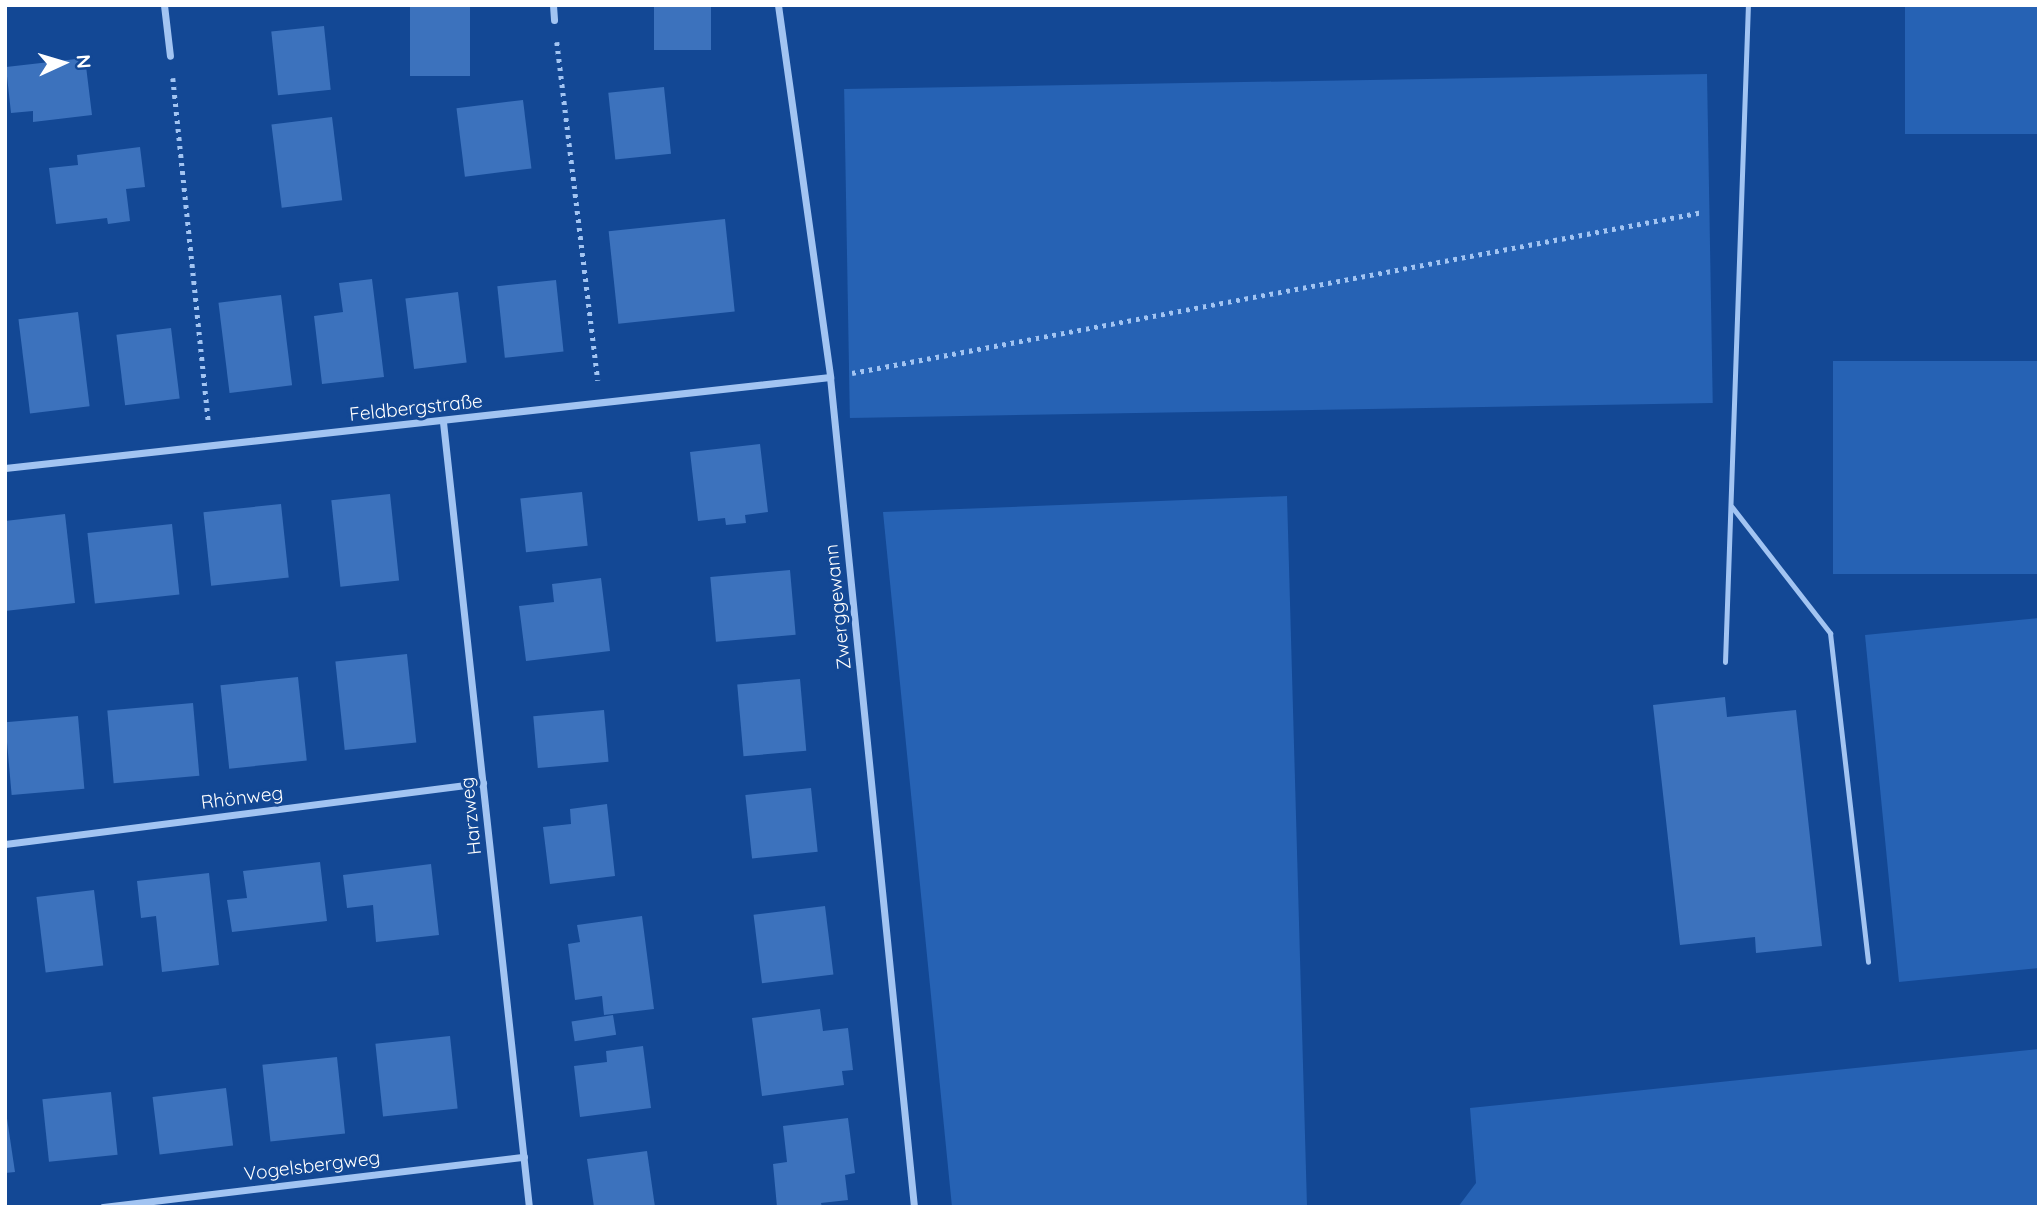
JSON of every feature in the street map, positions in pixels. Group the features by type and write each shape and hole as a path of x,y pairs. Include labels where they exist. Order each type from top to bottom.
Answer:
{"street":[{"path":"164,5 170,56"},
{"path":"553,5 554,20"},
{"name":"Zwerggewann","path":"778,5 830,377 914,1207"},
{"name":"Feldbergstraße","path":"5,468 211,444 443,422 830,377"},
{"name":"Harzweg","path":"443,422 530,1207"},
{"name":"Rhönweg","path":"5,844 483,783"},
{"name":"Vogelsbergweg","path":"103,1207 524,1157"}],"lane":[{"path":"1725,662 1748,5"},
{"path":"1731,507 1830,633 1868,962"}],"path":[{"path":"554,20 601,404"},
{"path":"170,56 211,444"},
{"path":"830,377 1703,212"}],"shaded area":[{"path":"1905,5 2039,5 2039,134 1905,134"},
{"path":"1707,74 1713,403 850,418 844,89"},
{"path":"1833,361 2039,361 2039,574 1833,574"},
{"path":"1287,496 1307,1207 952,1207 883,512"},
{"path":"2039,618 2039,968 1899,982 1865,635"},
{"path":"2039,1049 2039,1207 1458,1207 1476,1183 1470,1108"}],"building":[{"path":"410,5 470,5 470,76 410,76"},
{"path":"654,5 711,5 711,50 654,50"},
{"path":"324,26 331,90 278,95 271,32"},
{"path":"85,58 92,115 33,122 33,111 11,113 6,67"},
{"path":"664,87 671,154 615,159 608,93"},
{"path":"523,100 531,168 465,177 456,108"},
{"path":"332,117 342,200 282,208 271,124"},
{"path":"140,147 145,187 126,189 130,221 108,224 107,218 56,224 49,168 78,165 77,155"},
{"path":"725,219 735,311 618,324 609,231"},
{"path":"372,279 384,377 322,384 314,316 343,312 339,283"},
{"path":"556,280 564,352 505,358 497,286"},
{"path":"458,292 467,362 414,369 405,298"},
{"path":"281,295 292,385 230,393 218,303"},
{"path":"78,312 90,406 30,414 18,319"},
{"path":"171,328 180,398 125,405 116,335"},
{"path":"760,444 768,512 745,515 746,523 726,525 725,518 698,521 690,452"},
{"path":"582,492 588,546 526,552 520,498"},
{"path":"390,494 399,581 340,587 331,500"},
{"path":"281,504 289,578 211,586 203,512"},
{"path":"65,514 75,603 5,611 5,521"},
{"path":"172,524 179,595 95,603 87,533"},
{"path":"790,570 796,635 716,642 710,577"},
{"path":"601,578 610,651 526,661 519,606 554,602 552,584"},
{"path":"407,654 416,743 345,750 335,662"},
{"path":"298,677 307,761 229,769 220,685"},
{"path":"800,679 806,751 744,756 737,684"},
{"path":"1725,697 1727,717 1796,710 1822,946 1756,953 1755,937 1680,945 1653,705"},
{"path":"193,703 199,776 114,783 107,710"},
{"path":"604,710 609,762 538,768 533,716"},
{"path":"78,716 84,789 12,795 5,722"},
{"path":"811,788 818,852 752,859 745,795"},
{"path":"607,804 615,876 550,884 543,827 571,824 570,809"},
{"path":"320,862 327,921 232,932 227,900 247,898 243,871"},
{"path":"431,864 439,935 376,942 373,905 347,908 343,875"},
{"path":"209,873 219,965 162,972 156,916 141,918 137,881"},
{"path":"94,890 103,965 46,973 36,897"},
{"path":"825,906 833,974 762,983 754,915"},
{"path":"642,916 654,1009 604,1015 602,996 575,1000 568,944 580,942 577,925"},
{"path":"820,1009 823,1031 848,1028 853,1070 842,1071 844,1085 762,1096 752,1018"},
{"path":"613,1015 616,1035 575,1041 572,1022"},
{"path":"450,1036 458,1109 383,1116 375,1044"},
{"path":"643,1046 651,1108 580,1117 574,1066 607,1062 606,1051"},
{"path":"337,1057 345,1134 270,1141 262,1065"},
{"path":"226,1088 233,1146 160,1155 153,1097"},
{"path":"111,1092 118,1155 49,1162 42,1099"},
{"path":"5,1105 15,1172 5,1173"},
{"path":"848,1118 855,1173 845,1175 848,1200 821,1203 822,1207 777,1207 773,1164 787,1162 783,1126"},
{"path":"647,1151 655,1207 594,1207 587,1159"}]}
